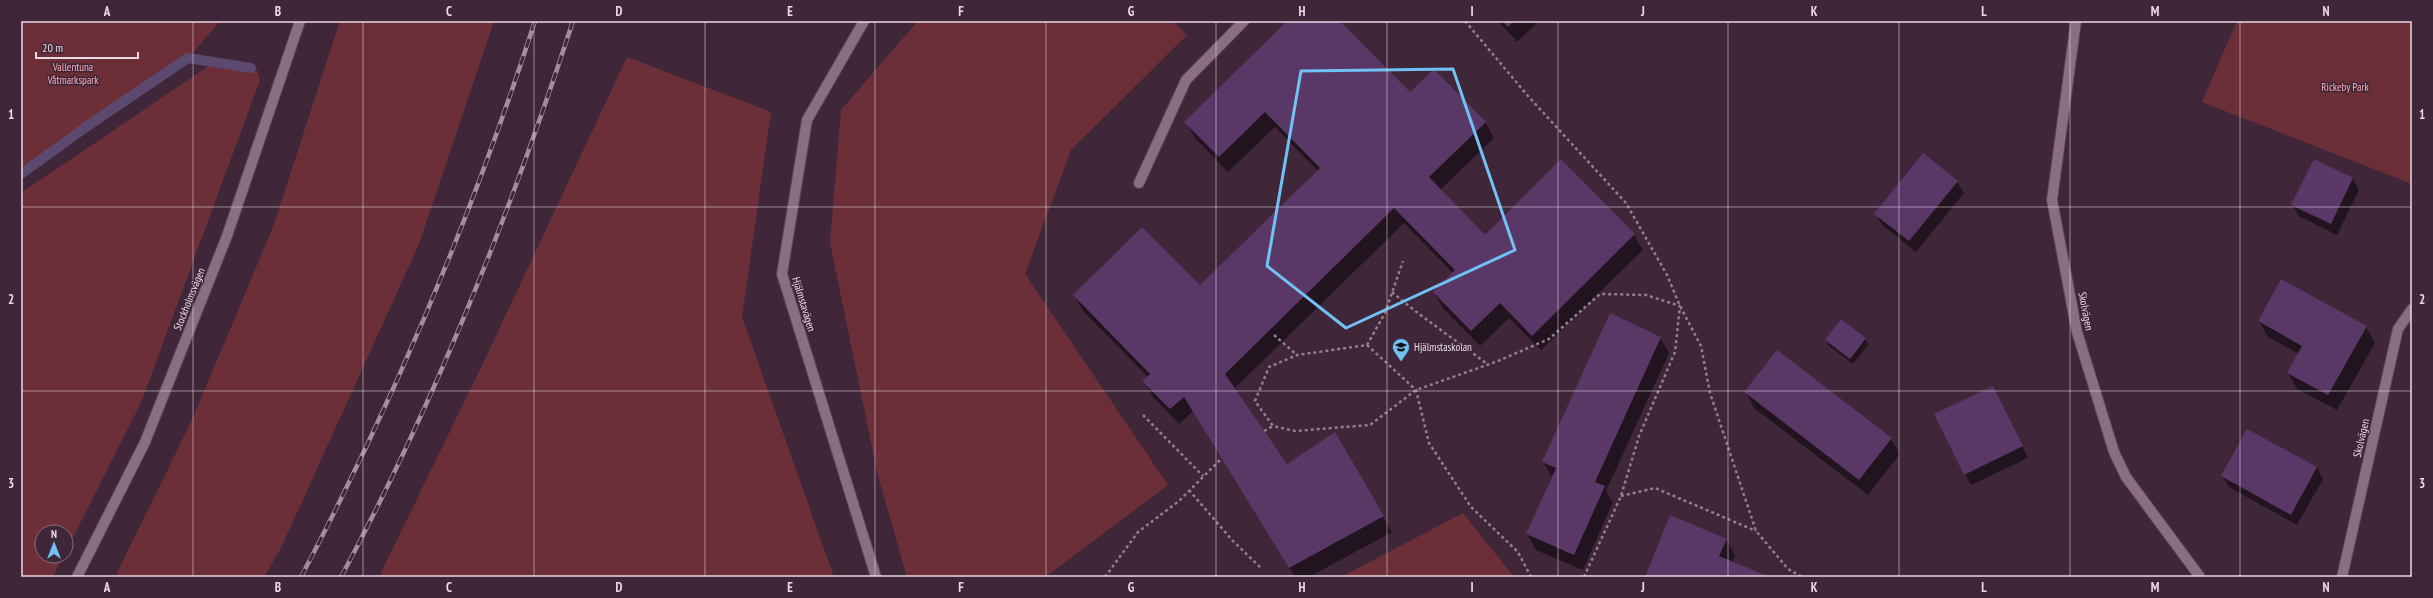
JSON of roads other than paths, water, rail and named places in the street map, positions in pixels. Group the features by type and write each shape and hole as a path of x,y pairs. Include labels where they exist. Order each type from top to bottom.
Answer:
{"street":[{"name":"Stockholmsvägen","path":"77,577 145,442 227,236 300,21"},
{"name":"Hjälmstavägen","path":"864,21 807,120 782,274 876,577"},
{"path":"1139,183 1186,80 1244,21"},
{"name":"Skolvägen","path":"2076,21 2052,200 2077,332 2114,452 2126,477 2200,577"},
{"name":"Skolvägen","path":"2342,577 2398,329 2412,309"}],"waterway":[{"path":"21,174 86,127 188,58 251,68"}],"railway":[{"path":"301,577 336,510 400,373 430,304 486,164 535,21"},
{"path":"341,577 376,510 440,374 524,164 573,21"}],"place":[{"name":"Hjälmstaskolan","path":"1401,362"}],"park label":[{"name":"Vallentuna Våtmarkspark","path":"73,73"},
{"name":"Rickeby Park","path":"2345,87"}]}
